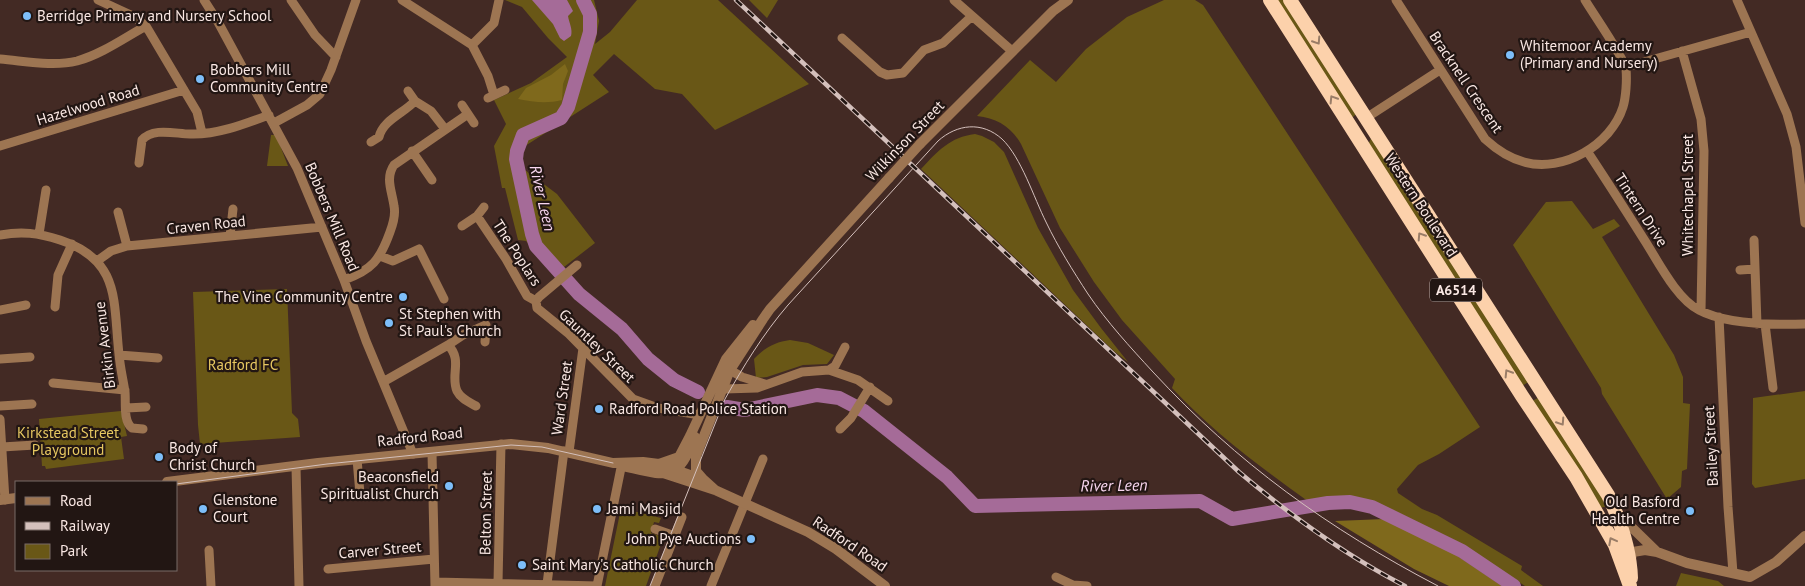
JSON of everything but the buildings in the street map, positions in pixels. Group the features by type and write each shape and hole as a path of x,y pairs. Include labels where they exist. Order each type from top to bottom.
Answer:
{"highway":[{"name":"Western Boulevard","path":"1270,0 1522,396 1576,476 1615,544 1631,586"},
{"name":"Western Boulevard","path":"1290,0 1608,495 1617,514 1631,558 1631,586"},
{"path":"1350,126 1366,118"},
{"path":"1454,287 1468,278"},
{"path":"1522,396 1538,386"}],"street":[{"path":"98,0 133,16 146,26 197,112 202,133"},
{"name":"Bobbers Mill Road","path":"204,0 272,119 297,168 413,454"},
{"path":"291,0 315,35 336,57"},
{"path":"139,163 142,140 146,136 163,132 202,133 272,119 307,105 320,94 336,57 356,0"},
{"path":"402,0 472,45 488,76 491,96 505,90"},
{"path":"472,45 494,23 499,0"},
{"path":"954,0 1012,51"},
{"name":"Wilkinson Street","path":"677,458 690,436 726,359 758,319 770,309 920,144 1053,11 1068,0"},
{"name":"Bracknell Crescent","path":"1396,0 1485,139 1498,151 1526,163 1542,165 1564,162 1587,151 1602,140 1613,126 1623,107 1626,67"},
{"path":"1585,0 1626,67 1751,32"},
{"path":"1737,0 1787,114 1796,147 1805,223"},
{"path":"842,38 880,72 887,75 903,73 924,50 943,43 972,16"},
{"path":"0,59 51,63 77,61 94,55 146,26"},
{"name":"Whitechapel Street","path":"1682,52 1701,119 1704,150 1701,311"},
{"path":"1366,118 1440,70"},
{"name":"Hazelwood Road","path":"0,146 184,90"},
{"path":"408,91 415,101 431,111 445,129"},
{"path":"371,142 379,137 385,124 407,110 415,101"},
{"path":"462,105 474,123"},
{"path":"344,280 367,270 380,256 395,216 389,173 397,161 468,114"},
{"path":"412,151 429,176 435,166"},
{"name":"Tintern Drive","path":"1587,151 1672,282 1690,305 1701,311 1735,321 1761,324 1805,324"},
{"path":"38,234 46,190"},
{"name":"The Poplars","path":"462,226 477,216 484,207"},
{"path":"230,236 233,209"},
{"path":"118,212 127,246"},
{"name":"The Poplars","path":"477,216 506,259 527,296 536,301"},
{"name":"Craven Road","path":"97,261 111,251 127,246 322,227"},
{"name":"Birkin Avenue","path":"0,235 18,232 38,234 72,244 88,253 97,261 107,278 115,300 126,411"},
{"path":"1754,240 1761,324 1773,388"},
{"path":"55,306 58,275 72,244"},
{"path":"380,256 393,261 419,249 444,299"},
{"path":"536,301 577,265"},
{"path":"1740,270 1755,270"},
{"name":"Gauntley Street","path":"536,301 537,308 583,348 634,399 658,408 700,415"},
{"path":"0,310 26,305"},
{"name":"Wilkinson Street","path":"704,480 696,471 696,456 724,389 729,372 770,309"},
{"name":"Bailey Street","path":"1720,317 1728,507 1738,578"},
{"path":"383,382 463,335 486,325 485,342"},
{"path":"448,345 454,351 457,390 464,399 476,406"},
{"path":"829,370 835,366 845,347"},
{"name":"Ward Street","path":"547,584 583,348"},
{"path":"119,355 158,358"},
{"path":"0,359 30,356"},
{"path":"714,385 724,370 766,384"},
{"path":"724,389 757,388 802,372 829,370 858,380 888,401"},
{"path":"675,470 686,458 711,398 729,372"},
{"path":"53,383 124,390"},
{"path":"840,430 870,387"},
{"path":"0,406 32,404"},
{"path":"143,429 132,428 128,425 126,411 146,408"},
{"path":"0,419 3,500"},
{"name":"Radford Road","path":"175,481 501,444 529,445 566,451 619,464 643,462 683,480 715,490 822,540 885,586"},
{"name":"Belton Street","path":"498,583 501,444"},
{"path":"2,447 35,445"},
{"path":"432,452 435,584 498,583 597,586 619,464"},
{"path":"677,458 675,470 677,475 683,480"},
{"path":"661,469 677,458"},
{"path":"711,586 763,458"},
{"path":"356,459 360,494"},
{"path":"296,466 299,586"},
{"name":"Radford Road","path":"661,469 675,470 704,480 715,490"},
{"name":"Western Boulevard","path":"1617,514 1657,552"},
{"path":"655,586 682,517"},
{"path":"655,529 675,536"},
{"path":"1738,578 1750,577 1768,568 1805,536"},
{"path":"209,550 210,586"},
{"name":"Western Boulevard","path":"1631,558 1634,552 1646,550 1657,552 1738,578"},
{"name":"Carver Street","path":"328,569 434,559"},
{"path":"1056,577 1073,586 1087,586"}],"green space":[{"path":"505,0 594,0 599,21 595,44 610,32 637,0 718,0 809,84 715,130 682,94 655,89 614,54 593,75 609,92 522,148 521,167 557,194 595,243 555,274 526,241 518,240 505,188 502,188 494,146 506,124 494,100 531,83 567,57 522,7"},
{"path":"749,0 778,0 767,18"},
{"path":"1164,0 1195,0 1203,5 1480,427 1439,454 1418,465 1397,489 1398,493 1422,509 1437,515 1522,566 1521,570 1543,586 1525,586 1471,550 1363,499 1344,497 1309,502 1204,420 1172,388 1175,379 1122,320 1094,282 1060,228 1017,138 1003,124 977,116 1030,60 1056,82 1086,49 1127,17"},
{"path":"1277,0 1286,0 1356,114 1353,117 1351,116"},
{"path":"975,134 994,142 1004,152 1038,228 1073,290 1128,362 1115,352 921,169 951,142 958,138"},
{"path":"271,135 276,135 288,166 267,166"},
{"path":"1372,136 1462,275 1460,280 1455,280 1368,145"},
{"path":"1572,201 1593,229 1614,219 1620,226 1602,237 1674,355 1683,377 1683,403 1690,404 1687,469 1682,471 1681,487 1667,499 1513,245 1546,202"},
{"name":"Radford FC","path":"287,289 292,413 298,419 300,437 200,444 193,292"},
{"path":"1472,292 1530,381 1522,386 1465,297"},
{"path":"790,340 808,343 834,355 827,364 803,365 767,377 756,378 754,359 770,346"},
{"path":"1805,391 1805,479 1755,488 1752,484 1753,398"},
{"path":"1540,397 1608,506 1600,508 1532,401"},
{"name":"Kirkstead Street Playground","path":"121,411 127,436 121,437 124,459 46,469 45,466 42,466 39,419"},
{"path":"621,508 661,518 659,523 654,522 651,533 660,536 658,541 661,544 646,586 605,586"},
{"path":"1681,573 1718,581 1724,586 1676,586"}],"shaded area":[{"path":"532,0 567,0 573,11 568,16 571,36 564,41 560,38 553,24"},
{"path":"565,64 568,71 563,84 562,100 540,102 518,99 526,88 551,75"},
{"path":"1385,519 1456,555 1502,586 1449,586 1414,569 1335,521"}],"waterway":[{"name":"River Leen","path":"583,0 590,14 590,32 568,107 561,118 523,135 517,151 516,159 532,234 536,246 579,294 622,329 648,359 674,380 698,392"},
{"name":"River Leen","path":"727,407 745,410 817,395 839,398 864,411 947,477 975,506 1200,501 1232,519 1328,503 1350,502 1372,507 1462,551 1514,586"}],"tram line":[{"path":"650,586 725,399 762,339 788,305 938,141 953,131 970,127 978,127 994,133 1009,147 1027,178 1056,241 1088,294 1127,344 1185,405 1251,465 1286,492 1359,541 1438,586"},
{"path":"178,484 327,464 511,445 542,447 613,463"}],"railway":[{"path":"736,0 1239,472 1319,534 1405,586"}],"place":[{"name":"Berridge Primary and Nursery School","path":"27,16"},
{"name":"Whitemoor Academy (Primary and Nursery)","path":"1510,55"},
{"name":"Bobbers Mill Community Centre","path":"200,79"},
{"name":"The Vine Community Centre","path":"403,297"},
{"name":"St Stephen with St Paul's Church","path":"389,323"},
{"name":"Radford Road Police Station","path":"599,409"},
{"name":"Body of Christ Church","path":"159,457"},
{"name":"Beaconsfield Spiritualist Church","path":"449,486"},
{"name":"Glenstone Court","path":"203,509"},
{"name":"Jami Masjid","path":"597,509"},
{"name":"Old Basford Health Centre","path":"1690,511"},
{"name":"John Pye Auctions","path":"751,539"},
{"name":"Saint Mary's Catholic Church","path":"522,565"}]}
